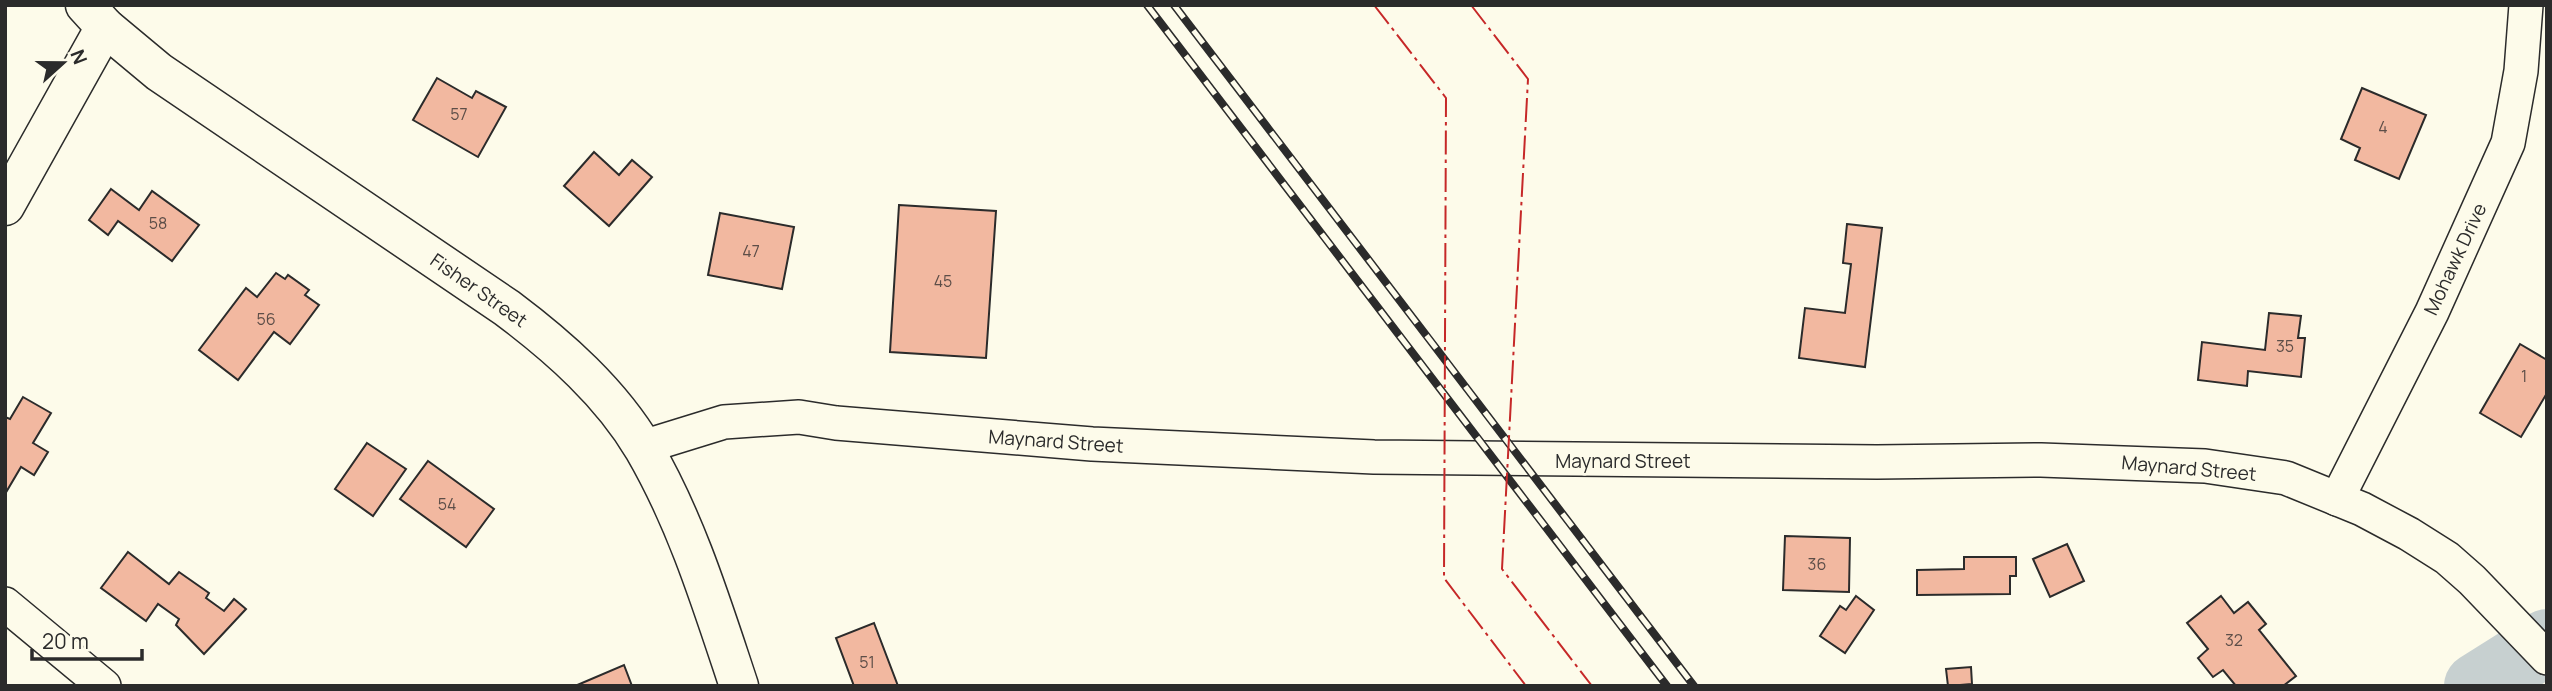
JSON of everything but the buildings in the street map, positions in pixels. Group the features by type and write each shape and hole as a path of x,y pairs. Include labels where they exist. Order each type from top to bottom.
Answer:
{"main road":[{"path":"5,206 95,16"},
{"name":"Fisher Street","path":"95,16 159,72 507,308 544,336 614,406 643,447 686,534 738,686"}],"street":[{"name":"Mohawk Drive","path":"2337,499 2432,312 2508,143 2521,71 2526,5"},
{"name":"Maynard Street","path":"643,447 724,422 799,417 836,423 1092,444 1374,457 1877,463 2041,460 2205,466 2286,478 2409,534 2447,558 2547,658"},
{"path":"5,604 104,686"}],"waterway":[{"path":"2477,686 2547,642"}],"railway":[{"path":"1147,5 1667,686"},
{"path":"1174,5 1694,686"}],"power":[{"path":"1374,5 1446,98 1444,578 1526,686"},
{"path":"1471,5 1528,79 1502,569 1592,686"}]}
